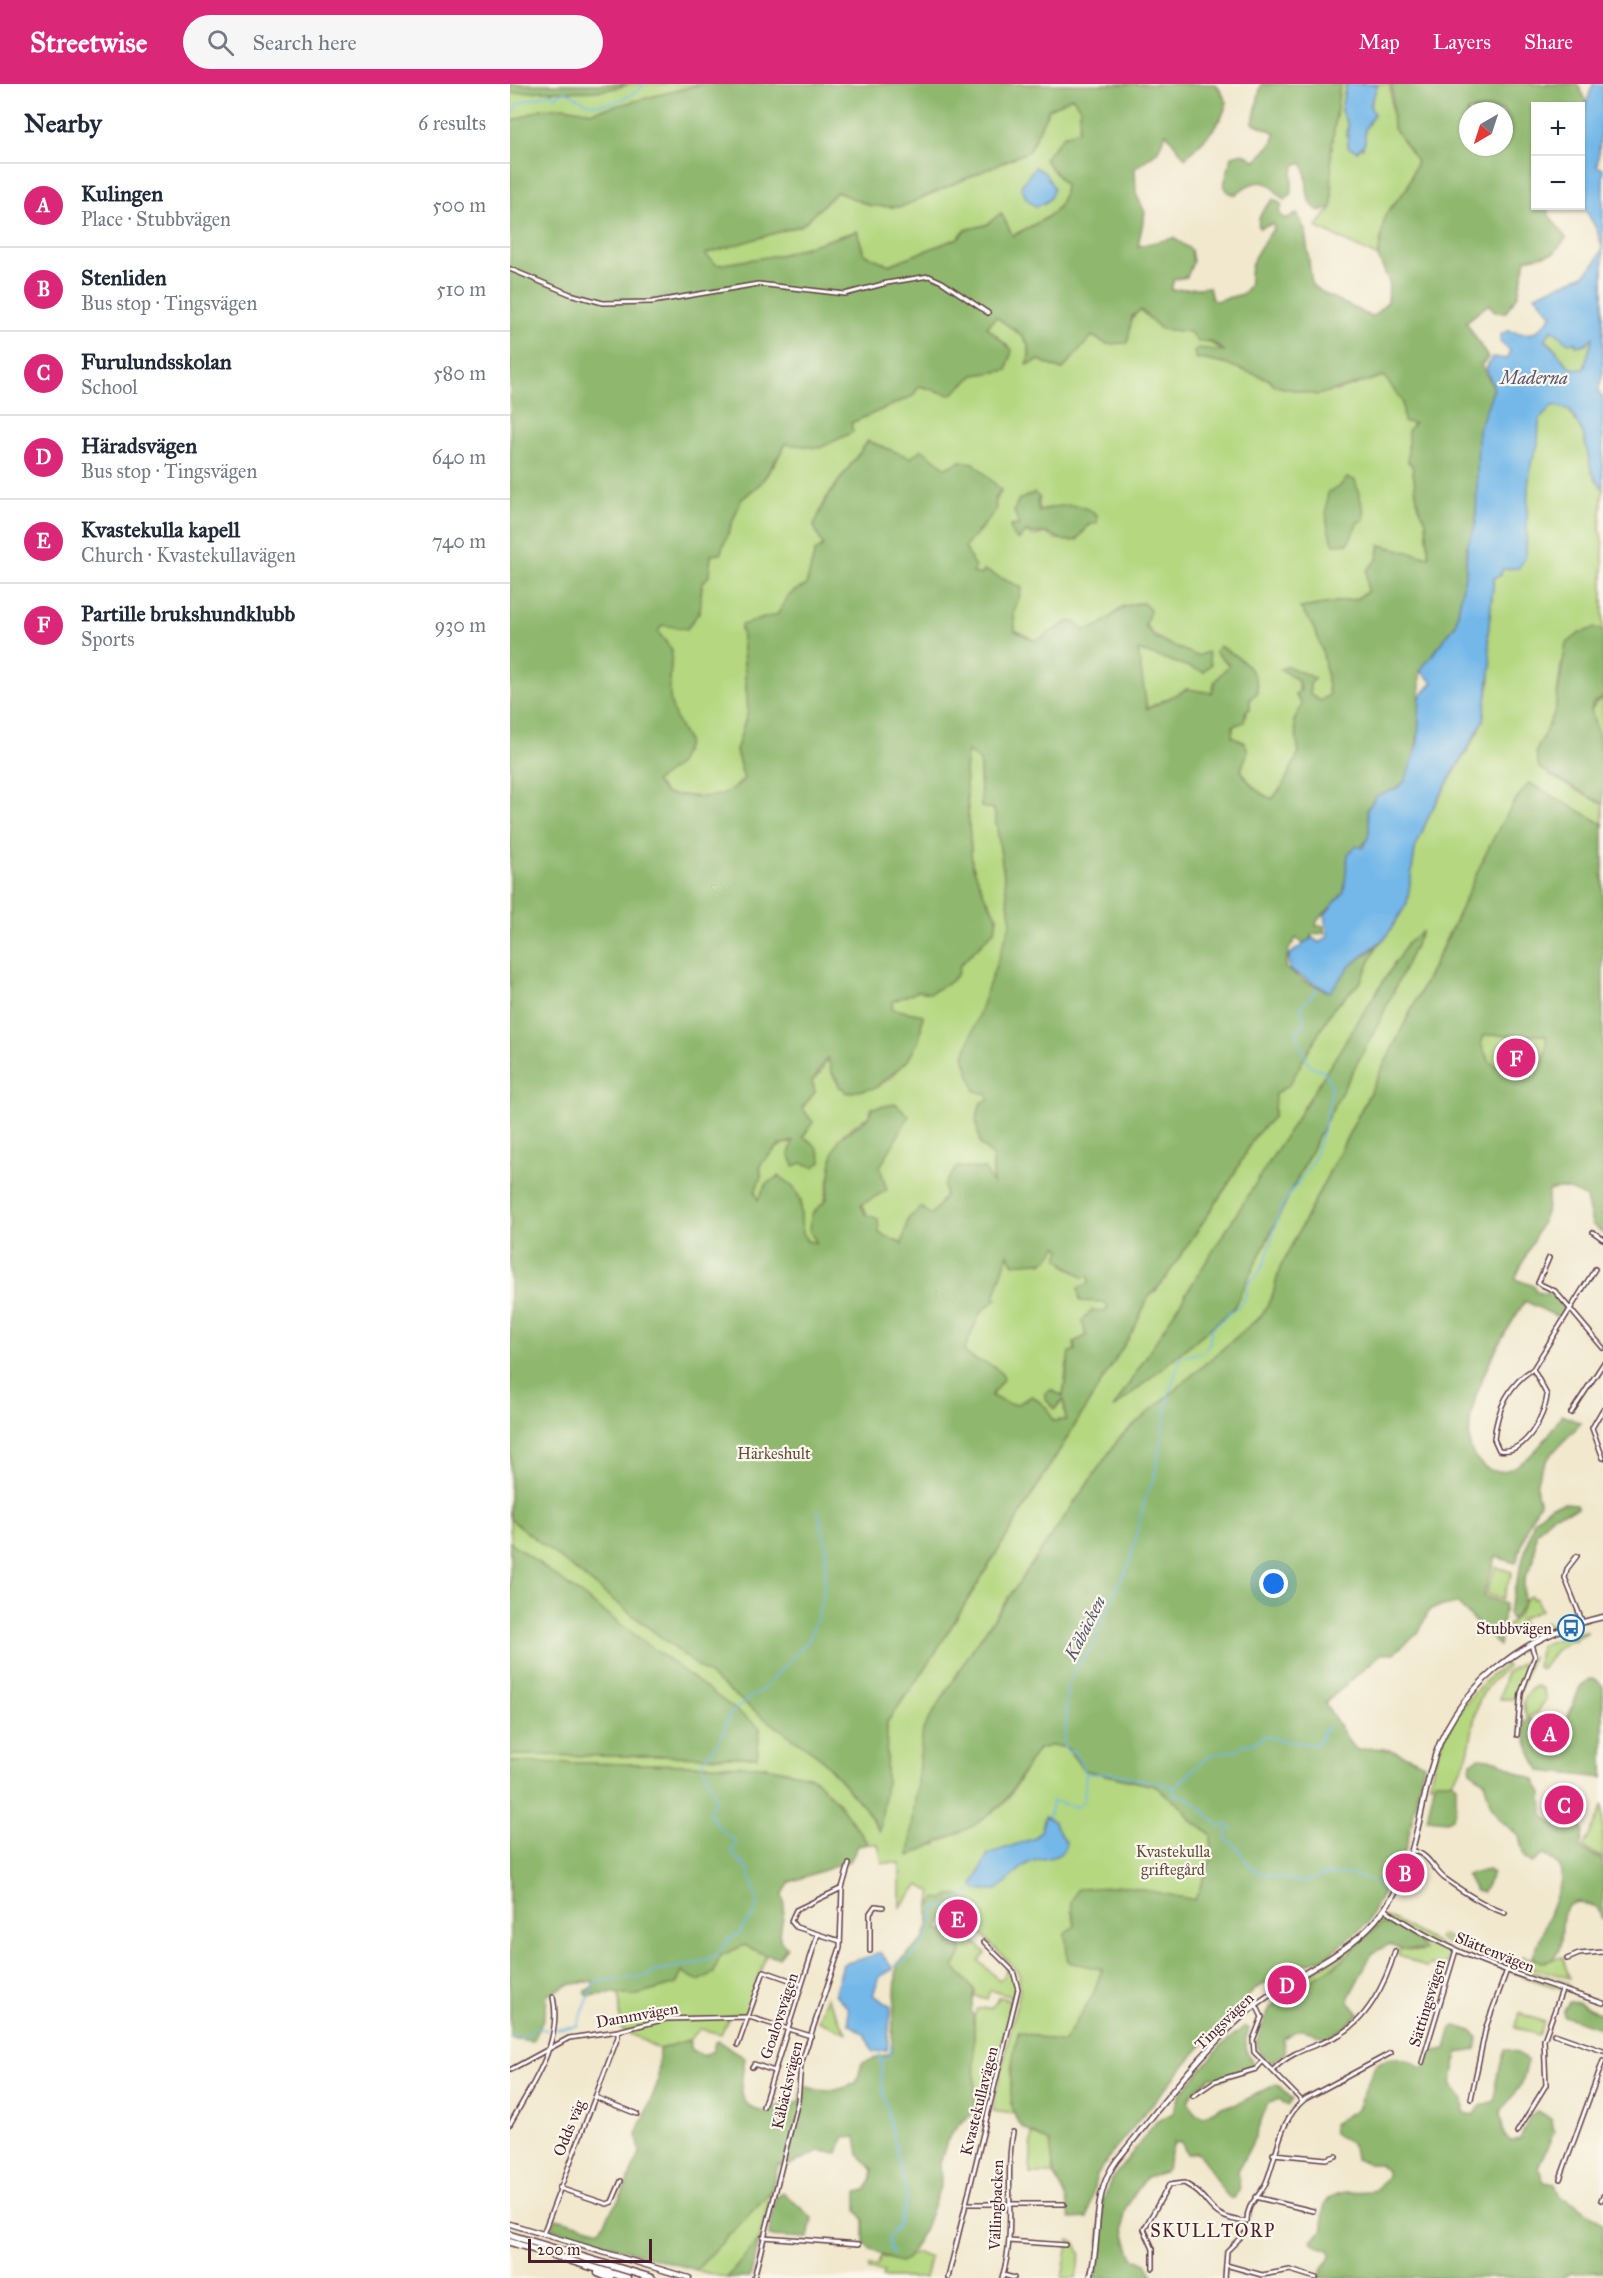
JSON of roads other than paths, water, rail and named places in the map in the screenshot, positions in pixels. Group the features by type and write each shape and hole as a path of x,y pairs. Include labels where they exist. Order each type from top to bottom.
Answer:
{"highway":[{"path":"510,2235 652,2278"},
{"path":"510,2242 627,2278"},
{"path":"544,2253 610,2278"}],"street":[{"path":"510,269 570,294 603,303 652,302 758,284 845,294 886,283 929,276 942,282 988,313"},
{"path":"1593,1232 1603,1239"},
{"path":"1549,1258 1538,1283 1555,1292 1603,1348"},
{"path":"1533,1369 1547,1395 1542,1415 1524,1439 1511,1448 1499,1450 1494,1439 1504,1401 1519,1379 1533,1369 1595,1269"},
{"path":"1571,1413 1603,1364"},
{"path":"1603,1409 1592,1428 1603,1458"},
{"path":"1577,1556 1567,1569 1565,1578 1583,1623"},
{"name":"Tingsvägen","path":"1090,2278 1095,2262 1099,2199 1111,2168 1215,2043 1256,2005 1348,1947 1385,1908 1402,1880 1413,1851 1431,1768 1448,1726 1466,1698 1485,1678 1531,1645 1603,1617"},
{"path":"1518,1735 1521,1693 1535,1656 1531,1645"},
{"path":"1413,1851 1424,1855 1439,1873 1456,1886 1505,1913"},
{"name":"Kåbäcksvägen","path":"754,2278 798,2101 799,2073 838,1956 842,1888 849,1864"},
{"path":"840,1941 793,1925 796,1910 842,1888"},
{"path":"870,1951 870,1913 875,1906 883,1906"},
{"name":"Slättenvägen","path":"1385,1908 1420,1932 1456,1950 1603,2003"},
{"name":"Goalovsvägen","path":"763,2107 818,1934"},
{"name":"Kvastekullavägen","path":"948,2278 1018,1989 1013,1971 984,1942"},
{"name":"Sättingsvägen","path":"1422,2063 1456,1950"},
{"path":"1274,2069 1291,2055 1336,2037 1361,2018 1373,1999 1395,1951"},
{"path":"1567,1959 1578,1954 1603,1952"},
{"path":"1471,2099 1486,2027 1507,1970"},
{"path":"738,2045 764,1971 801,1984"},
{"path":"1517,2132 1546,2085 1544,2042 1562,1990"},
{"path":"510,2124 549,2051 555,2012 553,1997"},
{"path":"1256,2005 1262,2017 1252,2047 1302,2101"},
{"name":"Dammvägen","path":"510,2070 549,2051 568,2038 618,2031 666,2019 749,2017 811,2036"},
{"name":"Odds väg","path":"543,2234 618,2037 618,2031"},
{"path":"1554,2034 1603,2051"},
{"path":"1153,2268 1153,2248 1144,2227 1171,2183 1187,2184 1220,2216 1247,2222 1248,2208 1266,2184 1274,2154 1289,2118 1302,2101 1391,2053"},
{"path":"1193,2096 1215,2081 1256,2069 1263,2061"},
{"path":"1560,2179 1603,2061"},
{"path":"752,2067 754,2064 774,2071"},
{"path":"595,2097 637,2114"},
{"name":"Vällingbacken","path":"1002,2276 1009,2241 1009,2172 1013,2132"},
{"path":"1274,2154 1326,2159 1336,2156"},
{"path":"559,2188 607,2204 612,2202 621,2181"},
{"path":"1255,2197 1313,2211"},
{"path":"966,2204 1064,2204"},
{"path":"510,2224 689,2278"},
{"path":"1225,2278 1227,2252 1245,2233"},
{"path":"764,2238 859,2244"},
{"path":"1009,2241 1065,2245"},
{"path":"1226,2265 1262,2275 1290,2270 1316,2278"},
{"path":"1002,2276 1014,2278"}],"water":[{"path":"1346,84 1378,84 1370,106 1374,114 1365,129 1365,143 1357,151 1348,147 1348,125 1341,111"},
{"name":"Maderna","path":"1593,84 1603,84 1603,117 1597,167 1603,168 1603,373 1598,392 1603,397 1603,489 1592,473 1583,433 1570,410 1553,405 1539,420 1538,444 1531,463 1526,556 1519,568 1502,569 1501,575 1494,578 1488,634 1491,666 1483,721 1430,813 1415,849 1407,903 1386,937 1349,967 1330,992 1289,970 1289,955 1312,938 1320,943 1328,936 1325,914 1344,892 1348,854 1356,846 1363,848 1367,839 1369,825 1367,810 1376,796 1396,789 1405,781 1418,745 1420,697 1433,682 1420,671 1456,624 1466,570 1467,546 1476,523 1478,431 1494,388 1486,369 1492,357 1507,359 1510,351 1500,342 1501,335 1507,331 1533,333 1542,327 1552,315 1535,295 1584,275 1596,262 1602,248 1597,230 1585,209 1585,107","holes":["1552,329 1568,343 1576,342 1576,346 1585,344 1593,337 1584,369 1571,367 1544,340"]},
{"path":"1035,167 1045,173 1054,188 1048,200 1035,206 1026,198 1021,186"},
{"path":"1045,1816 1053,1821 1066,1842 1061,1853 1032,1861 997,1890 977,1890 973,1885 988,1854 1035,1838 1041,1831"},
{"path":"881,1953 893,1969 879,1977 873,1995 891,2006 887,2050 873,2052 864,2034 849,2024 848,2008 835,1994 843,1964"}],"waterway":[{"path":"510,113 513,113 517,104 551,93 555,97 565,91 591,104 605,104 621,100 645,84"},
{"path":"1205,1350 1210,1342 1211,1329 1244,1301 1249,1282 1256,1276 1266,1259 1281,1209 1311,1163 1321,1136 1330,1100 1330,1083 1324,1071 1309,1065 1296,1033 1305,1023 1301,1007 1318,988"},
{"name":"Kåbäcken","path":"1049,1817 1052,1801 1077,1807 1084,1801 1086,1773 1074,1752 1067,1751 1063,1745 1067,1719 1066,1688 1080,1662 1093,1646 1112,1597 1129,1565 1146,1496 1154,1480 1169,1394 1181,1356 1202,1353"},
{"path":"555,2029 577,2026 595,1982 647,1976 659,1970 699,1963 719,1954 725,1942 738,1934 755,1913 757,1900 749,1871 730,1851 736,1846 736,1842 719,1828 709,1812 716,1799 702,1762 721,1739 731,1712 763,1689 809,1640 821,1605 825,1577 826,1545 818,1510"},
{"path":"1088,1774 1110,1773 1174,1787 1200,1763 1215,1754 1236,1751 1244,1744 1250,1745 1264,1736 1316,1745 1322,1738 1323,1731 1330,1727"},
{"path":"1174,1788 1174,1795 1180,1795 1192,1801 1220,1827 1228,1824 1232,1828 1226,1832 1227,1840 1236,1847 1249,1865 1259,1872 1304,1882 1321,1876 1353,1875 1376,1883 1383,1888"},
{"path":"892,1967 918,1951 927,1936 935,1908 953,1906 975,1887"},
{"path":"510,2036 523,2038 535,2028 548,2030"},
{"path":"880,2063 889,2057 891,2044"},
{"path":"880,2051 882,2087 907,2197 898,2226 888,2238 894,2255"}],"place":[{"name":"Partille brukshundklubb","path":"1516,1058"},
{"name":"Stubbvägen","path":"1571,1628"},
{"name":"Kulingen","path":"1550,1733"},
{"name":"Furulundsskolan","path":"1564,1805"},
{"name":"Stenliden","path":"1405,1873"},
{"name":"Kvastekulla kapell","path":"958,1919"},
{"name":"Häradsvägen","path":"1287,1985"}],"district":[{"name":"SKULLTORP","path":"1213,2231"}],"park label":[{"name":"Härkeshult","path":"774,1453"},
{"name":"Kvastekulla griftegård","path":"1173,1860"}]}
